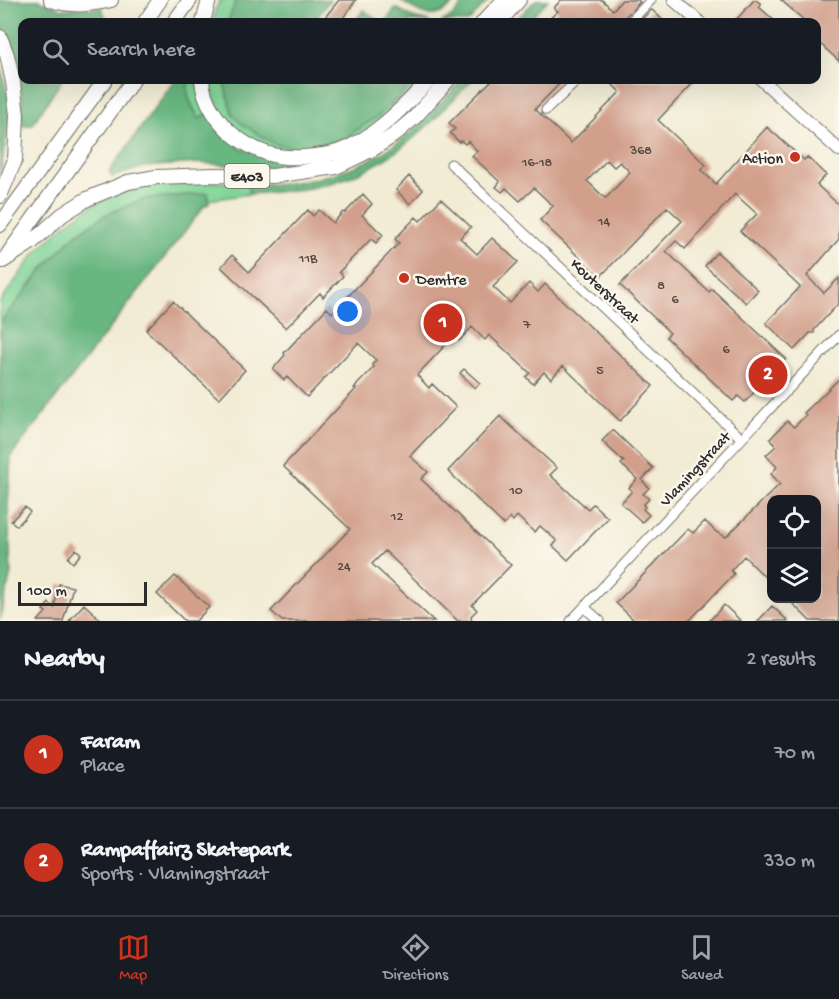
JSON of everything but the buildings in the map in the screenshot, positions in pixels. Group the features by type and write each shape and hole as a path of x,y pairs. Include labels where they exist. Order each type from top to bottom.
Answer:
{"highway":[{"path":"51,0 80,5 111,0"},
{"path":"147,18 160,0"},
{"path":"177,18 190,0"},
{"path":"205,18 209,0"},
{"path":"487,18 504,0"},
{"path":"503,18 519,0"},
{"path":"0,37 14,82 17,115 15,160 0,196"},
{"path":"0,225 102,84"},
{"path":"2,264 130,84"},
{"name":"E403","path":"203,84 208,103 229,131 256,150 288,159 320,156 341,150 361,140 392,117 425,84"},
{"name":"E403","path":"2,264 32,242 62,215 87,198 128,182 167,176 273,176 336,166 373,149 394,135 444,84"}],"main road":[{"path":"674,0 694,18"},
{"path":"766,84 839,150"}],"street":[{"path":"634,18 651,0"},
{"path":"546,110 574,84"},
{"name":"Kouterstraat","path":"451,164 741,438"},
{"name":"Vlamingstraat","path":"571,621 839,336"},
{"path":"584,607 600,621"}],"green space":[{"path":"0,0 39,0 62,9 102,8 105,16 104,18 18,18 18,77 0,22"},
{"path":"220,0 236,0 229,18 214,18"},
{"path":"236,0 330,0 316,18 229,18"},
{"path":"402,0 456,0 443,12 430,15 416,10"},
{"path":"466,0 489,0 472,18 449,18"},
{"path":"536,0 548,0 531,18 518,18"},
{"path":"396,8 413,18 388,18"},
{"path":"364,10 375,18 357,18"},
{"path":"0,63 8,97 9,119 0,175"},
{"path":"20,84 59,84 32,125 22,126 22,95"},
{"path":"172,84 188,84 191,105 199,119 207,113 242,149 342,155 430,84 439,84 410,114 385,134 344,158 322,165 285,169 198,163 144,167 112,177 109,172"},
{"path":"197,84 207,113 199,119 191,105 187,85"},
{"path":"210,84 224,84 232,113 294,148 345,138 377,117 413,84 417,84 382,118 353,139 338,146 304,152 271,149 242,134 221,110"},
{"path":"224,84 413,84 377,117 345,138 322,144 294,148 274,144 240,123 232,113"},
{"path":"458,84 468,84 409,142 374,166 321,186 249,194 248,183 276,184 315,179 366,161 397,143 437,107"},
{"path":"206,182 248,183 249,194 209,200 208,193 144,199 105,215 74,236 44,268 0,323 0,302 35,253 66,224 96,203 144,186"},
{"path":"208,193 209,204 205,205 11,456 8,506 11,573 0,619 0,323 44,268 74,236 105,215 144,199"}],"place":[{"name":"Action","path":"795,157"},
{"name":"Demtre","path":"404,278"},
{"name":"Faram","path":"443,323"},
{"name":"Rampaffairz Skatepark","path":"768,375"}]}
